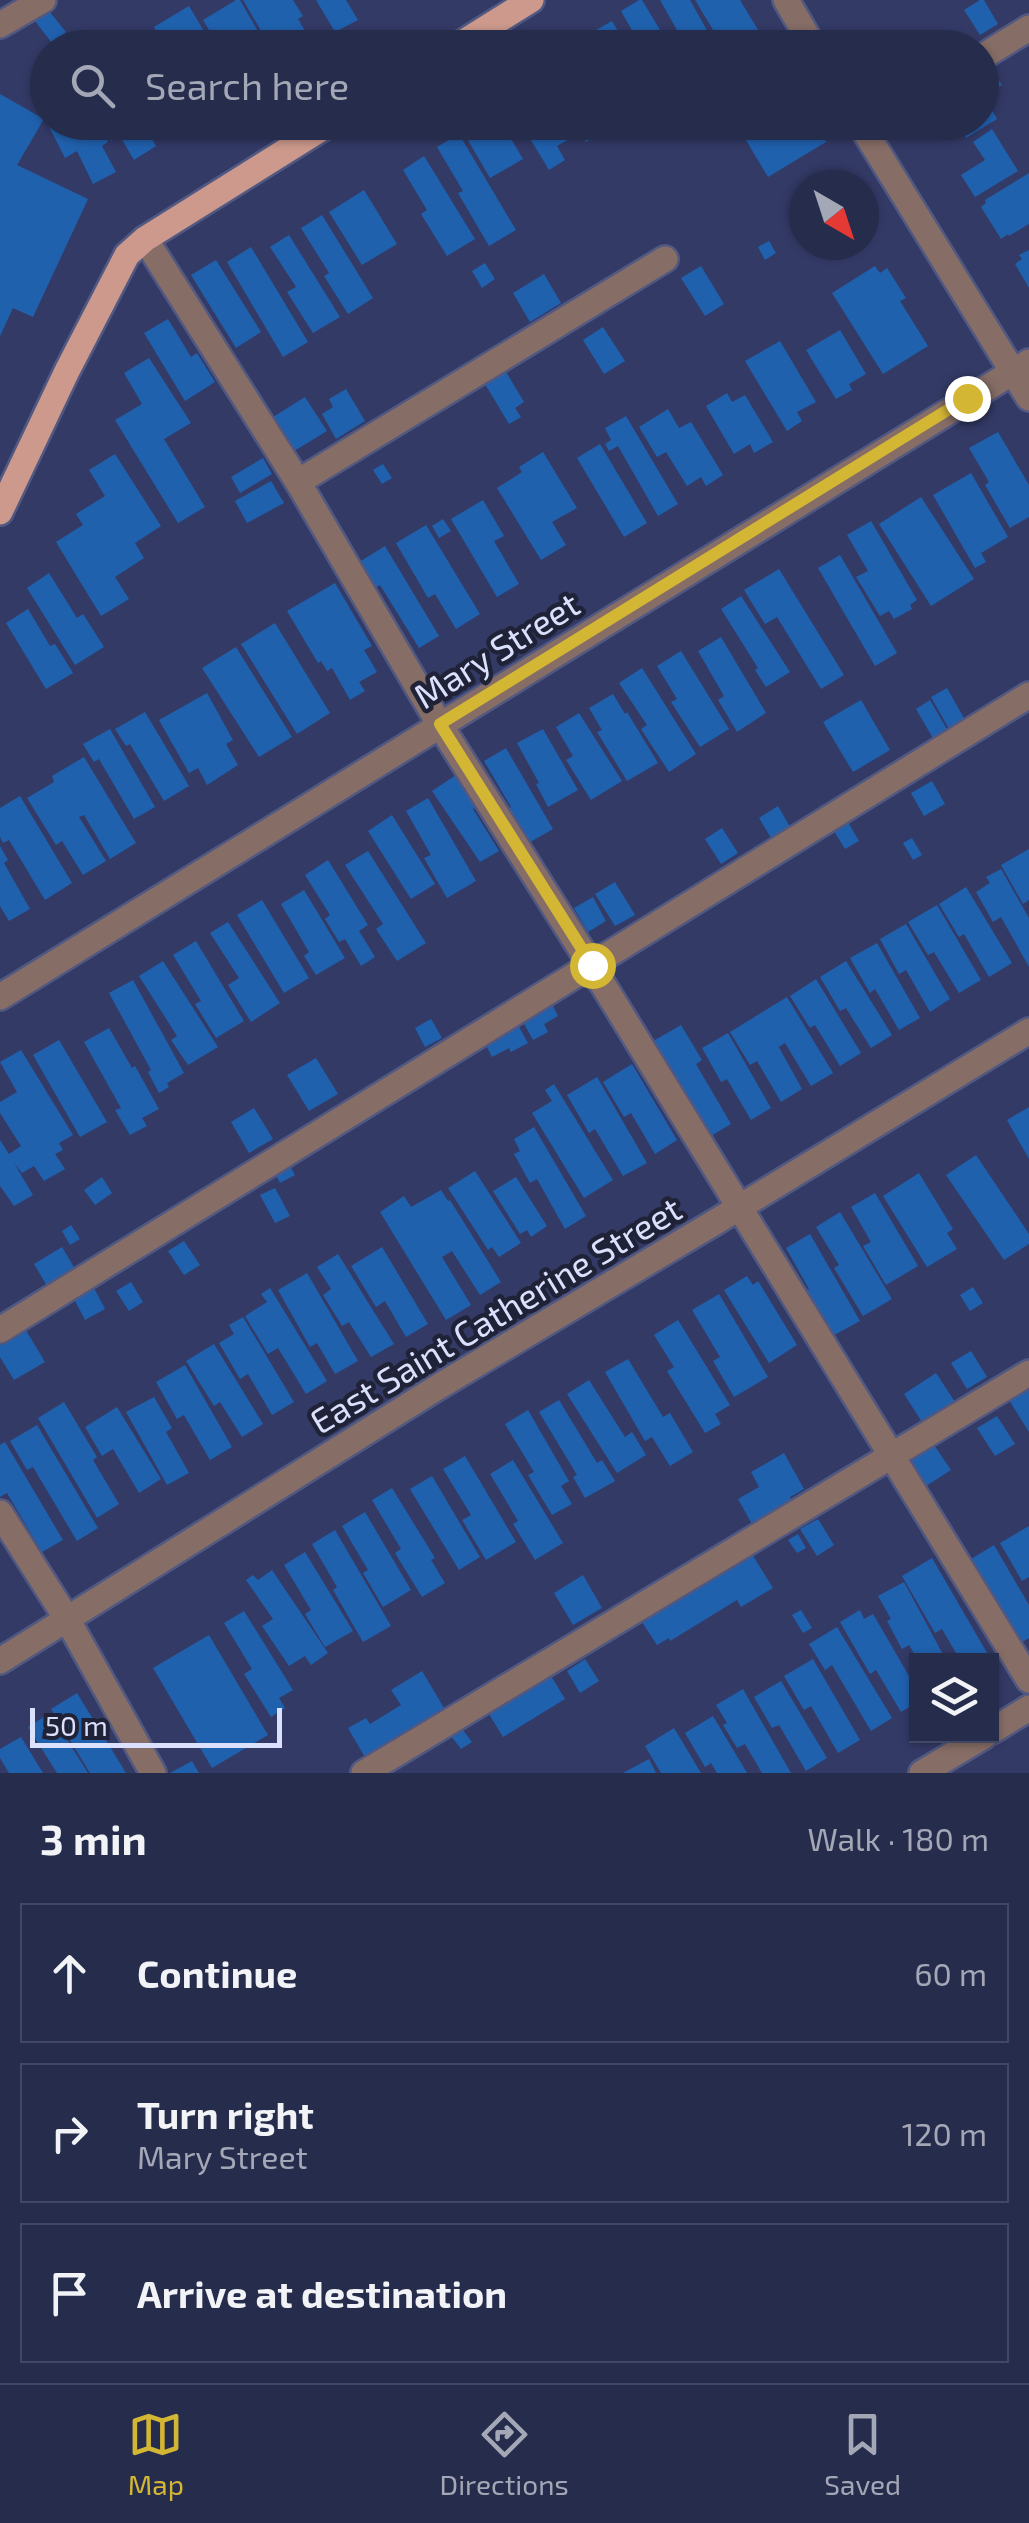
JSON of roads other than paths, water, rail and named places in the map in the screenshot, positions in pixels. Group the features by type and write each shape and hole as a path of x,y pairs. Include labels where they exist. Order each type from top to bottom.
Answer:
{"main road":[{"path":"483,30 531,0"},
{"path":"0,512 127,255 144,238 303,140"}],"street":[{"path":"0,25 43,0"},
{"path":"786,0 804,30"},
{"path":"999,47 1029,28"},
{"path":"875,140 1021,367 1029,398"},
{"path":"144,238 298,482 440,724 1029,1680"},
{"path":"298,482 665,260"},
{"name":"Mary Street","path":"0,997 1021,367"},
{"path":"0,1330 1029,694"},
{"name":"East Saint Catherine Street","path":"0,1661 438,1387 1029,1031"},
{"path":"364,1773 1029,1373"},
{"path":"0,1513 67,1619 153,1773"},
{"path":"999,1727 1029,1708"},
{"path":"922,1773 972,1743"}]}
